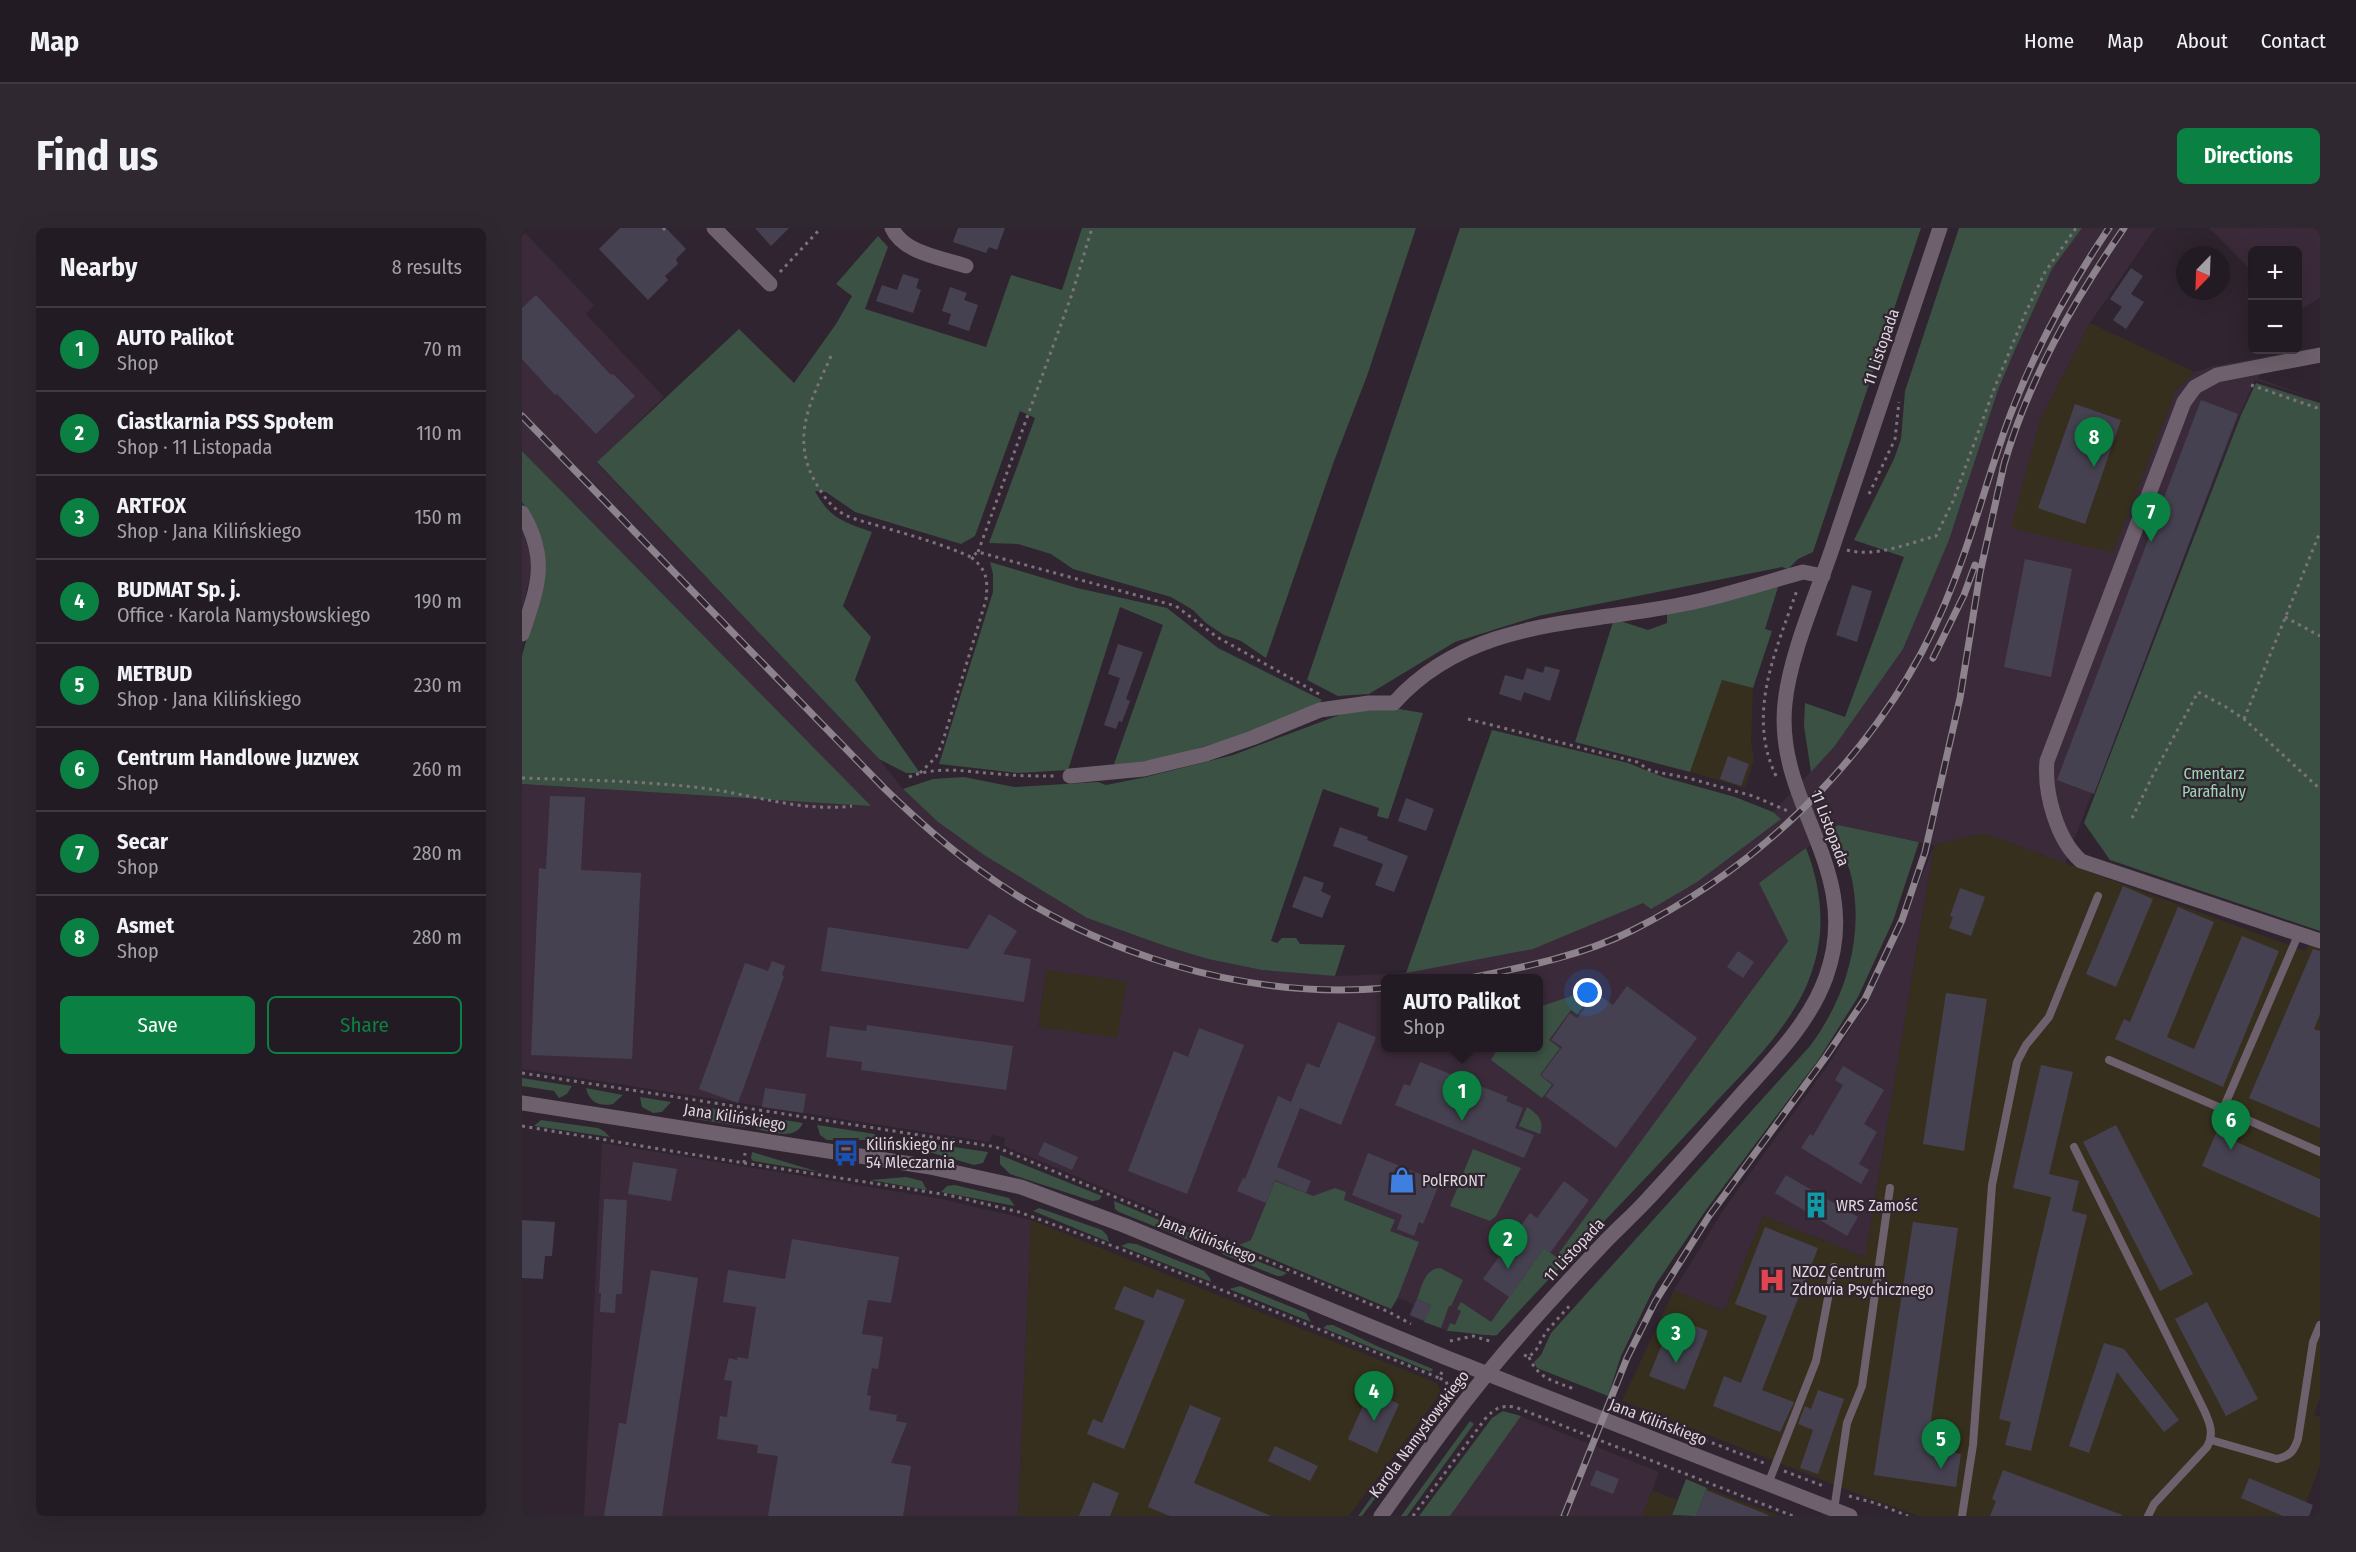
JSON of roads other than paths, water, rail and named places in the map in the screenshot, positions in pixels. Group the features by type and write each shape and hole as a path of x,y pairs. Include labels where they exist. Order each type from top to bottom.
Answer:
{"street":[{"path":"714,228 773,280"},
{"path":"892,228 904,244 966,266"},
{"name":"11 Listopada","path":"1487,1374 1519,1335 1644,1203 1775,1056 1806,1018 1819,994 1834,944 1836,925 1834,894 1827,864 1792,779 1784,733 1784,704 1791,672 1940,228"},
{"path":"2320,355 2217,375 2195,387 2184,402 2047,761 2046,782 2063,840 2081,861 2320,941"},
{"path":"522,513 534,537 539,559 537,584 522,634"},
{"path":"1070,776 1123,773 1165,764 1252,738 1320,710 1394,703 1419,677 1444,662 1468,650 1543,625 1689,603 1803,572 1823,576"},
{"name":"Jana Kilińskiego","path":"522,1103 930,1167 1021,1187 1126,1226 1487,1374 1850,1516"},
{"name":"Karola Namysłowskiego","path":"1381,1516 1487,1374"}],"lane":[{"path":"1962,1516 1973,1445 1991,1192 2017,1062 2026,1045 2049,1017 2097,896"},
{"path":"2223,1109 2299,933"},
{"path":"2109,1060 2320,1152"},
{"path":"2074,1147 2210,1423 2211,1440 2154,1504 2148,1516"},
{"path":"1834,1510 1847,1423 1862,1386 1890,1188"},
{"path":"1768,1484 1816,1361 1834,1267"},
{"path":"2211,1440 2267,1457 2287,1457 2294,1450 2298,1439 2313,1342 2320,1325"}],"railway":[{"path":"1490,974 1552,960 1612,940 1684,902 1734,867 1781,829 1825,786 1865,740 1900,690 1930,637 1962,560 2003,434 2031,364 2081,272 2109,228"},
{"path":"2003,468 2025,404 2054,343 2087,284 2124,228"},
{"path":"522,416 885,789 954,850 1022,899 1070,925 1120,947 1225,978 1278,986 1332,990 1381,988"},
{"path":"1564,1516 1627,1358 1655,1302 1709,1216 1825,1058 1865,999 1902,920 1925,852 1960,698 1980,573 2005,460"},
{"path":"1933,658 1964,595 1975,565"}],"place":[{"name":"Asmet","path":"2094,467"},
{"name":"Secar","path":"2151,542"},
{"name":"AUTO Palikot","path":"1462,1121"},
{"name":"Centrum Handlowe Juzwex","path":"2231,1150"},
{"name":"Kilińskiego nr 54 Mleczarnia","path":"846,1153"},
{"name":"PolFRONT","path":"1402,1180"},
{"name":"WRS Zamość","path":"1816,1205"},
{"name":"Ciastkarnia PSS Społem","path":"1508,1269"},
{"name":"NZOZ Centrum Zdrowia Psychicznego","path":"1772,1280"},
{"name":"ARTFOX","path":"1676,1363"},
{"name":"BUDMAT Sp. j.","path":"1374,1421"},
{"name":"METBUD","path":"1941,1469"}],"park label":[{"name":"Cmentarz Parafialny","path":"2214,782"}]}
